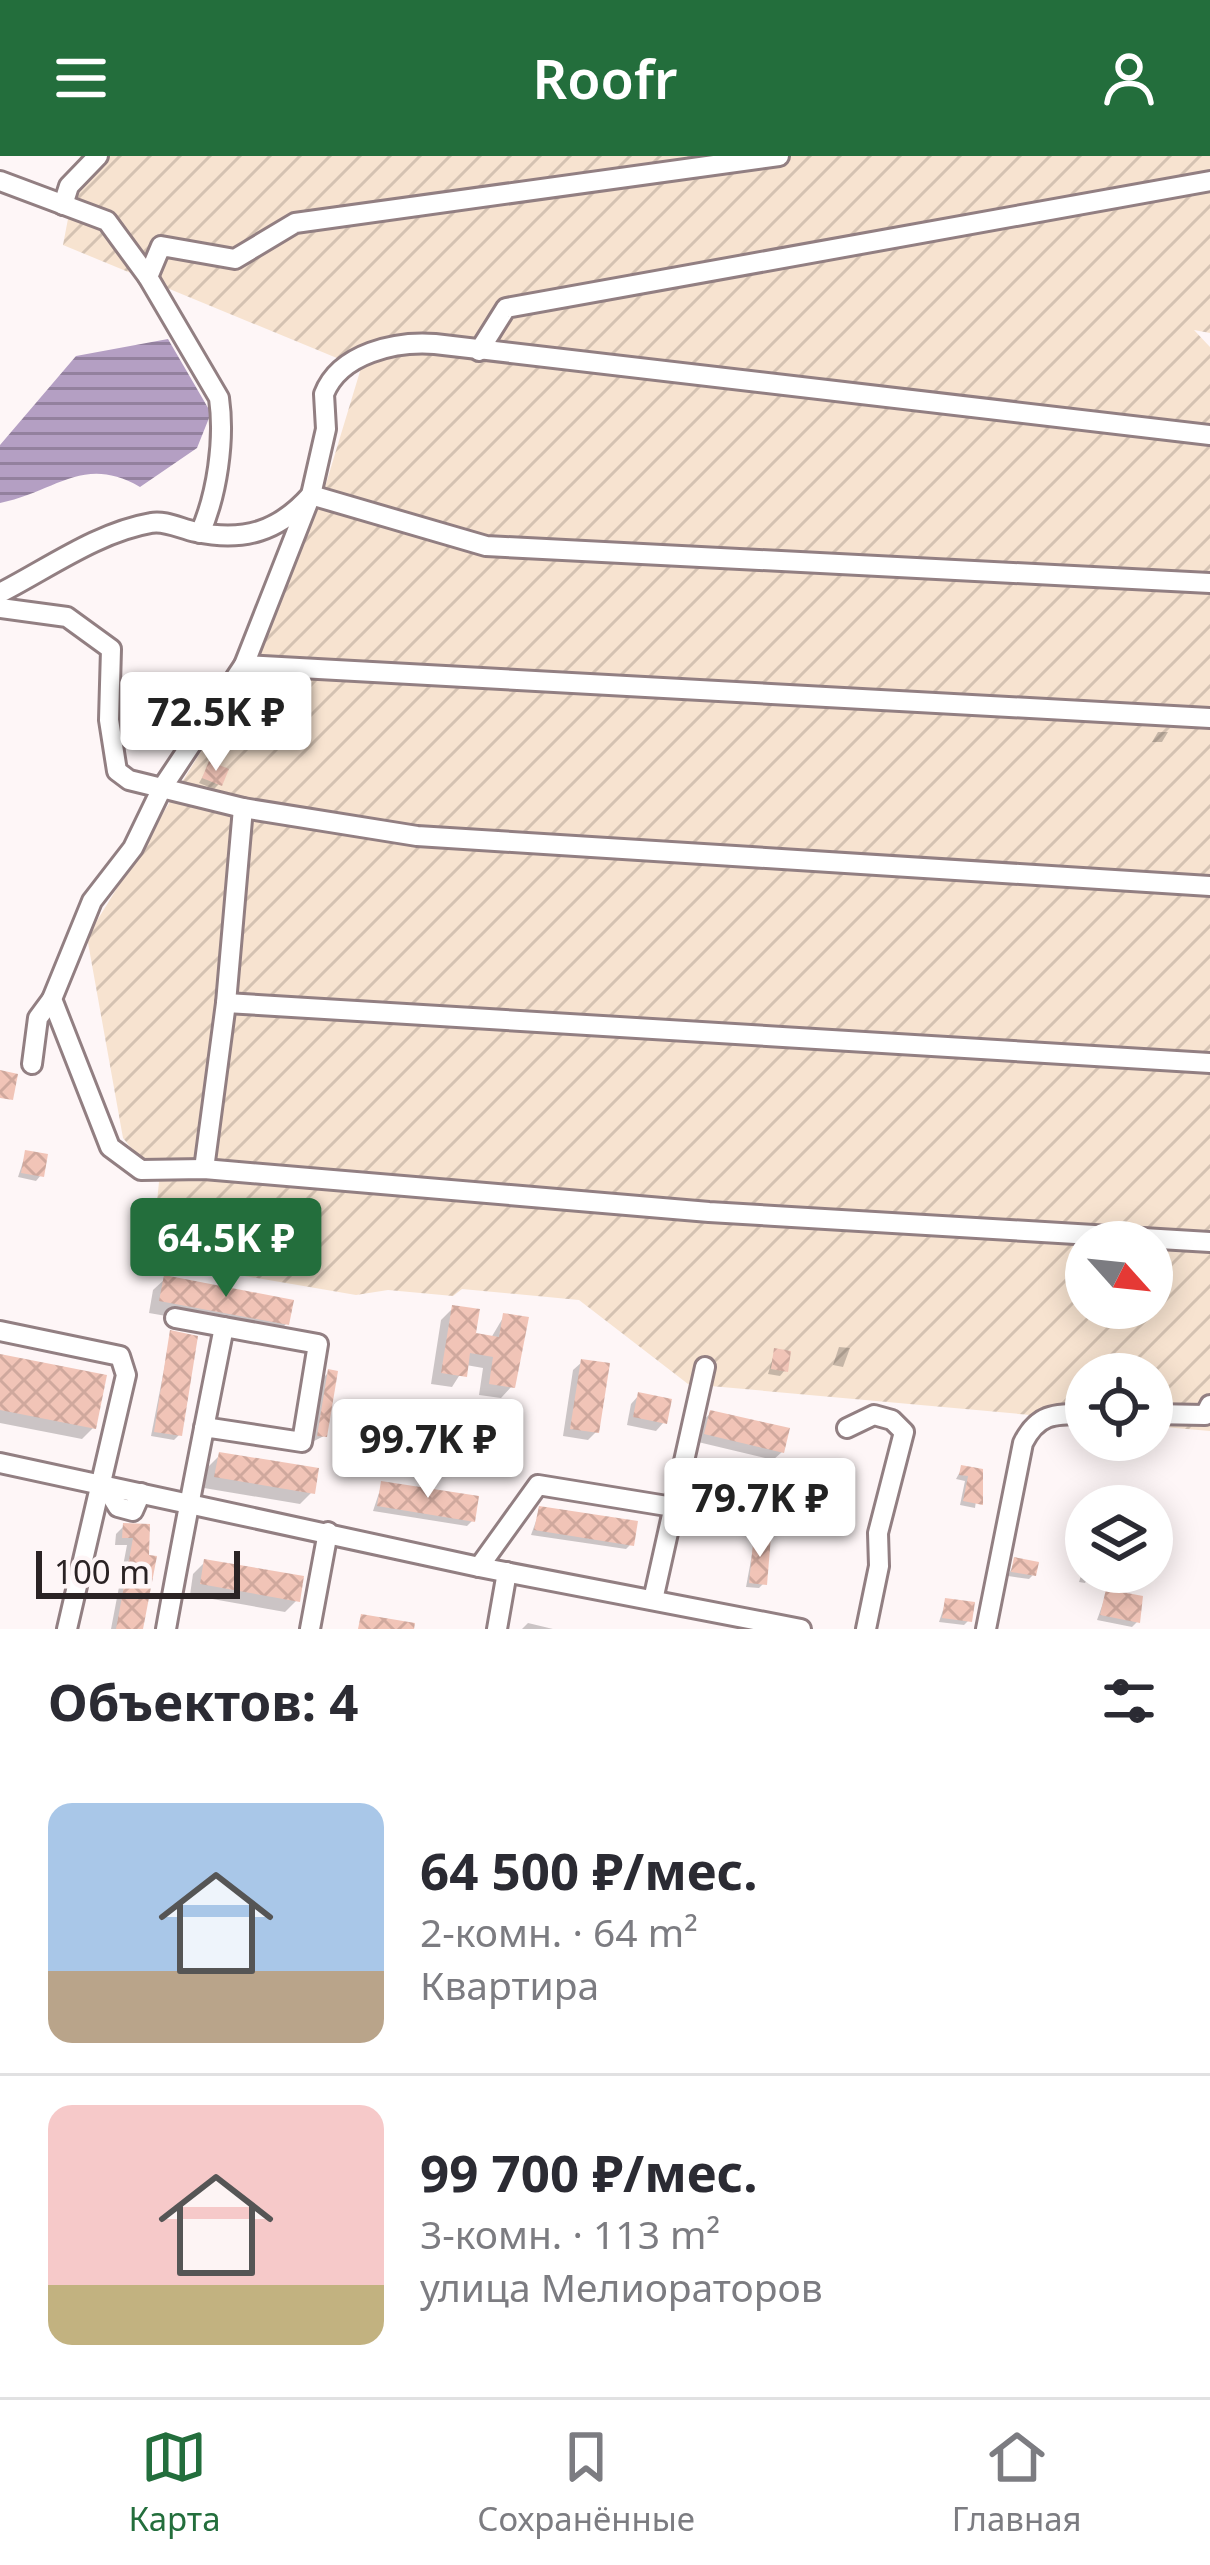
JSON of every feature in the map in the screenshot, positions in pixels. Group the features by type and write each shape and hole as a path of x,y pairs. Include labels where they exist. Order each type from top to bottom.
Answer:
{"street":[{"path":"63,205 69,186 98,156"},
{"path":"148,277 161,246 235,260 295,223 779,156"},
{"path":"0,181 107,221 148,277 219,398 222,418 210,511 200,533"},
{"path":"479,351 506,308 1210,181"},
{"path":"32,1064 38,1018 52,999 81,921 133,848 162,788 244,664 311,495 326,428 323,394 347,365 400,342 1210,435"},
{"path":"0,593 104,539 155,522 200,533 260,532 287,522 311,495"},
{"path":"311,495 486,546 1210,583"},
{"path":"0,608 67,616 111,649 109,720 117,771 162,788 243,808 417,836 1210,886"},
{"path":"244,664 1210,718"},
{"path":"204,1168 226,1003 243,808"},
{"path":"52,999 110,1147 141,1170 204,1168 709,1212 1210,1242"},
{"path":"226,1003 1210,1063"},
{"path":"176,1318 318,1344 302,1442 204,1426"},
{"path":"166,1629 224,1327"},
{"path":"0,1331 120,1356 126,1375 67,1629"},
{"path":"653,1600 705,1367"},
{"path":"1173,1414 1205,1414 1210,1405"},
{"path":"847,1428 874,1414 892,1420 904,1432 878,1533 878,1566 866,1629"},
{"path":"986,1629 1023,1443 1032,1426 1049,1414 1065,1414"},
{"path":"0,1462 479,1567 653,1600 732,1624 801,1629"},
{"path":"479,1567 538,1485 673,1507"},
{"path":"310,1629 328,1532"},
{"path":"497,1629 507,1572"}],"shaded area":[{"path":"80,156 1210,156 1210,333 1194,330 1210,347 1210,1431 1173,1428 1173,1353 1065,1353 1065,1418 688,1384 579,1300 462,1289 453,1296 388,1290 356,1295 151,1260 159,1182 123,1138 87,937 249,673 325,487 361,368 63,245"},
{"path":"168,339 211,413 197,448 140,487 102,474 85,475 0,503 0,445 76,356"}],"building":[{"path":"209,761 229,769 222,786 202,778"},
{"path":"0,1070 18,1074 13,1100 0,1098"},
{"path":"25,1150 48,1154 44,1177 21,1173"},
{"path":"164,1275 294,1300 289,1325 159,1301"},
{"path":"452,1305 480,1309 476,1333 499,1337 503,1313 529,1317 515,1388 489,1384 493,1357 470,1353 467,1377 441,1373"},
{"path":"170,1330 198,1336 182,1436 154,1432"},
{"path":"774,1348 791,1351 788,1372 771,1369"},
{"path":"0,1354 107,1375 96,1429 0,1410"},
{"path":"581,1359 610,1363 599,1433 570,1429"},
{"path":"328,1369 338,1371 327,1437 317,1436"},
{"path":"638,1392 672,1399 667,1424 633,1417"},
{"path":"710,1410 790,1428 784,1453 704,1434"},
{"path":"219,1452 319,1468 315,1494 214,1477"},
{"path":"961,1465 983,1469 983,1505 963,1501 968,1476 959,1475"},
{"path":"381,1481 479,1496 475,1522 377,1506"},
{"path":"539,1506 638,1521 634,1546 534,1530"},
{"path":"123,1523 150,1524 149,1555 157,1556 143,1629 116,1629 133,1538 122,1538"},
{"path":"754,1534 771,1536 767,1585 749,1583"},
{"path":"1014,1557 1039,1562 1036,1576 1011,1572"},
{"path":"204,1559 304,1576 300,1602 200,1584"},
{"path":"1105,1593 1143,1596 1140,1623 1100,1615"},
{"path":"945,1598 975,1602 972,1622 942,1618"},
{"path":"361,1614 415,1623 414,1629 358,1629"}]}
